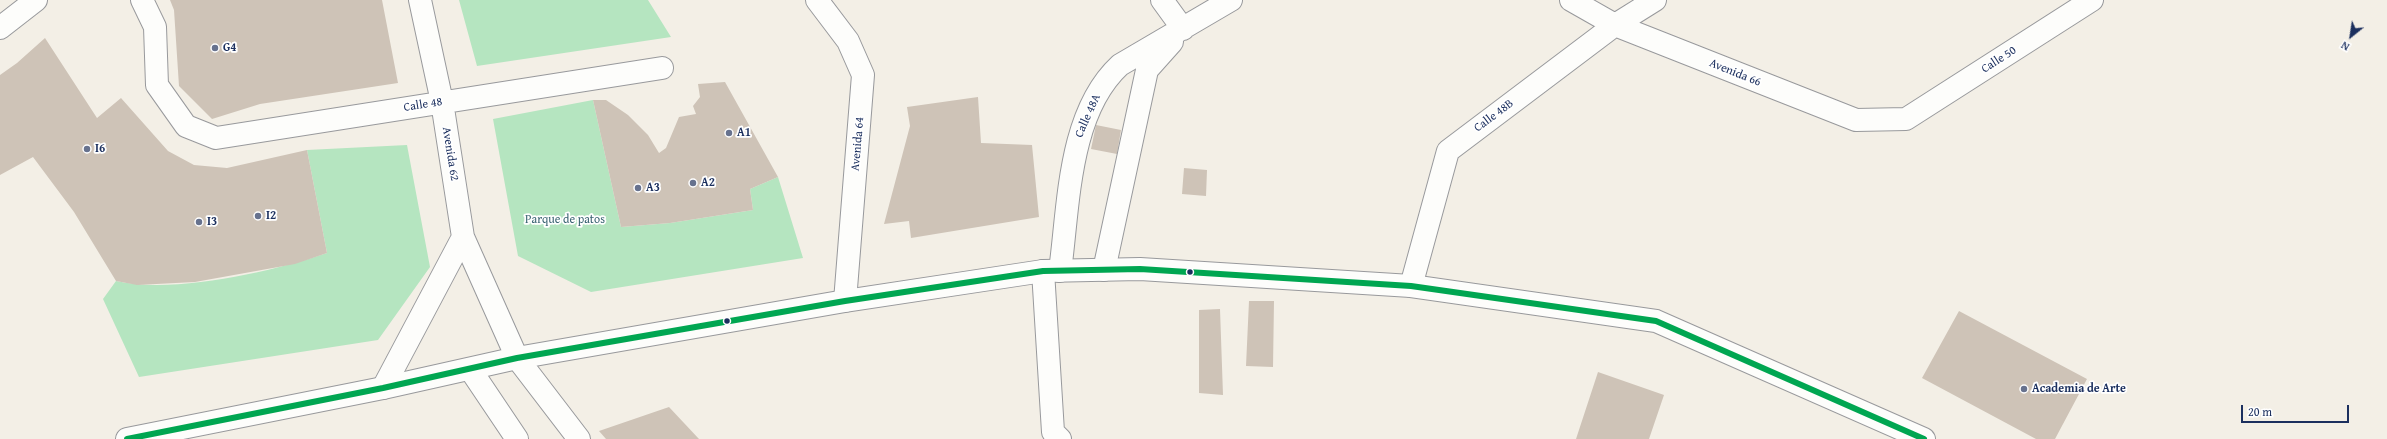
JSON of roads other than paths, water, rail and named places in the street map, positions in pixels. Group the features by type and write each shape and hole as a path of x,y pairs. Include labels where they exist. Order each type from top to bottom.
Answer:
{"street":[{"path":"0,28 36,0"},
{"name":"Calle 48","path":"142,0 155,27 157,85 186,126 216,138 662,68"},
{"name":"Avenida 62","path":"420,0 442,102 464,237 518,358 579,439"},
{"name":"Avenida 64","path":"817,0 848,41 863,75 845,301"},
{"path":"1162,0 1183,29"},
{"name":"Calle 48A","path":"1060,439 1053,432 1052,271 1077,140 1105,79 1120,65 1231,0"},
{"name":"Avenida 66","path":"1571,0 1615,25 1856,120 1906,119"},
{"name":"Calle 48B","path":"1411,286 1448,151 1615,25 1655,0"},
{"name":"Calle 50","path":"1906,119 2092,0"},
{"name":"Calle 48A","path":"1104,270 1148,70 1183,29"},
{"path":"383,388 464,237"},
{"path":"127,439 383,388 518,358 845,301 1052,271 1140,269 1411,286 1656,321 1924,439"},
{"path":"470,369 517,439"}],"place":[{"name":"G4","path":"215,48"},
{"name":"A1","path":"729,133"},
{"name":"I6","path":"87,149"},
{"name":"A2","path":"693,183"},
{"name":"A3","path":"638,188"},
{"name":"I2","path":"258,216"},
{"name":"I3","path":"199,222"},
{"name":"Academia de Arte","path":"2024,389"}],"park label":[{"name":"Parque de patos","path":"565,220"}]}
